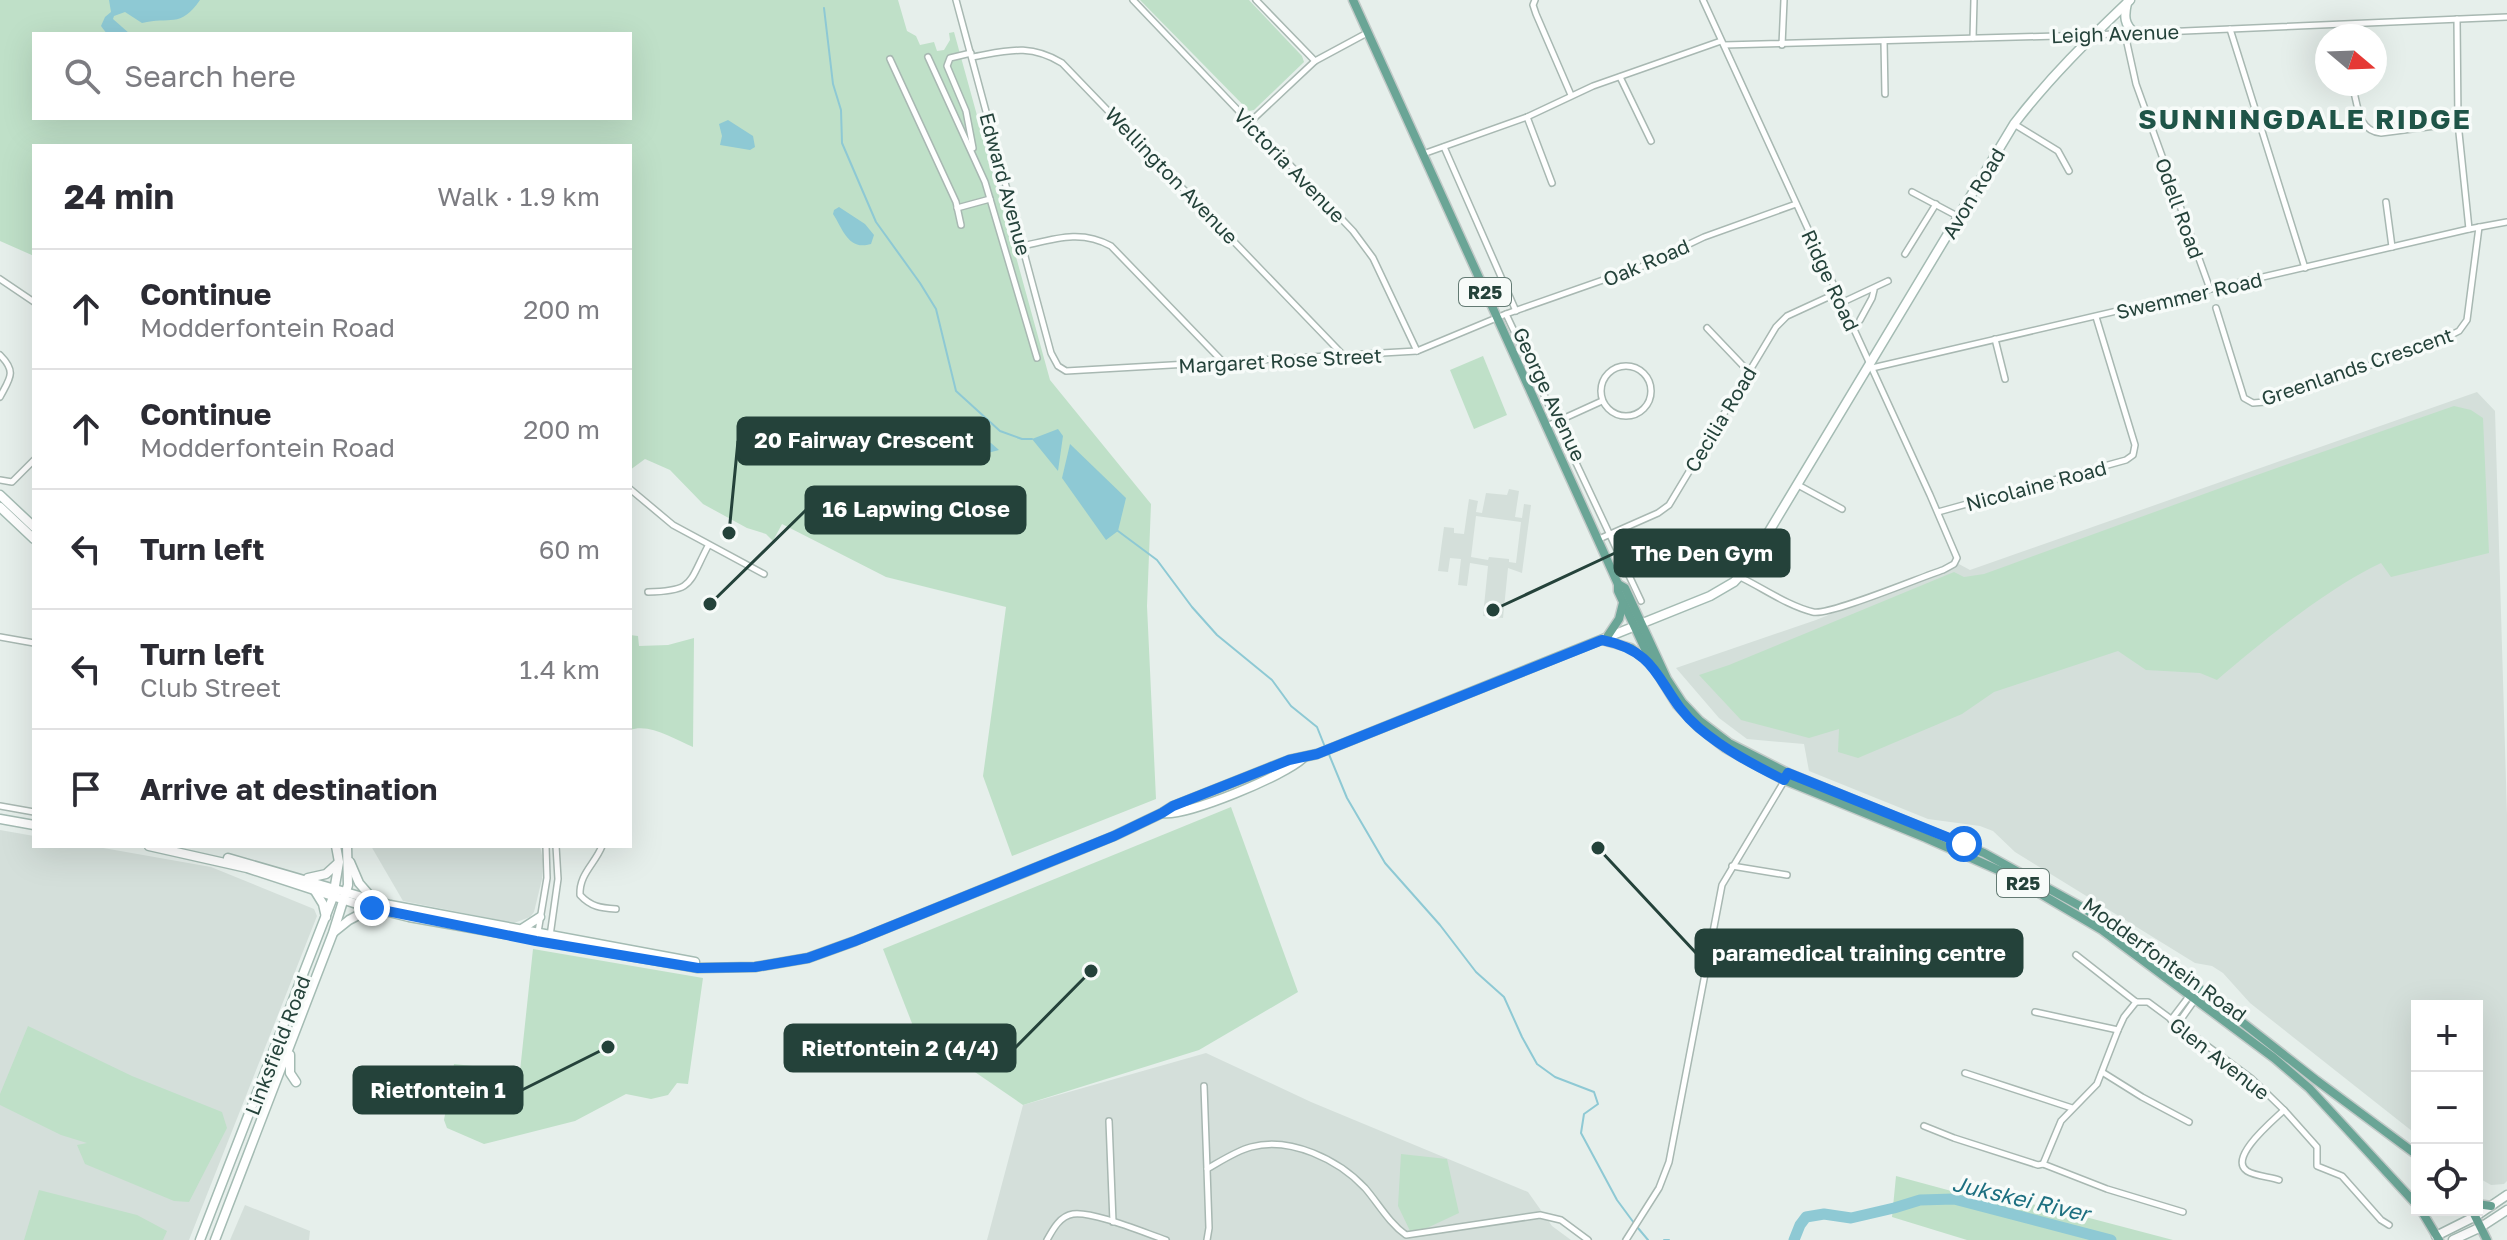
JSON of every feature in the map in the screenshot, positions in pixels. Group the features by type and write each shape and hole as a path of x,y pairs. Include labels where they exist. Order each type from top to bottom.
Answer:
{"main road":[{"name":"George Avenue","path":"1353,0 1599,539 1623,603 1638,626"},
{"path":"2129,1 2125,13 2130,34"},
{"name":"Avon Road","path":"1871,366 2014,124 2092,35 2129,1"},
{"path":"188,854 195,852 241,860 373,904 698,968 755,967 808,958 1114,836 1162,813 1176,813 1221,798 1280,773 1303,758 1710,596 1740,577 1871,366"},
{"path":"0,495 32,525"},
{"path":"0,507 32,537"},
{"name":"George Avenue","path":"1618,584 1625,588 1638,626"},
{"path":"1604,638 1616,626 1623,603"},
{"name":"Modderfontein Road","path":"1638,626 1653,666 1677,705 1697,726 1742,759 2005,873 2102,930 2196,993 2411,1151"},
{"name":"Modderfontein Road","path":"1638,626 1682,702 1700,721 1786,777"},
{"path":"1604,638 1631,648 1653,666"},
{"path":"0,819 32,825"},
{"path":"160,848 247,868 315,891 334,893"},
{"name":"Linksfield Road","path":"200,1240 326,918 339,862 336,848"},
{"name":"Linksfield Road","path":"215,1240 333,933 345,896 347,848"},
{"path":"349,857 359,883 373,904"},
{"path":"303,879 326,874 339,862"},
{"path":"315,891 323,904 326,918"},
{"path":"333,933 373,904 518,929 537,936"},
{"path":"518,929 540,917"},
{"name":"Modderfontein Road","path":"2196,993 2309,1088 2411,1198"},
{"path":"291,1047 290,1073 296,1082"},
{"path":"2483,1209 2507,1195"},
{"path":"2483,1205 2491,1206"},
{"path":"2453,1240 2507,1210"},
{"path":"2425,1216 2438,1238 2470,1216"},
{"path":"2476,1216 2487,1240"}],"street":[{"name":"Edward Avenue","path":"956,0 1051,353 1058,366"},
{"name":"Victoria Avenue","path":"1133,0 1367,249 1417,351"},
{"path":"1256,0 1315,61"},
{"name":"Ridge Road","path":"1703,0 1956,553 1954,564 1943,570 1840,608 1818,613 1740,577"},
{"path":"1782,45 1784,0"},
{"path":"1973,38 1974,0"},
{"path":"1534,3 1571,96"},
{"name":"Leigh Avenue","path":"2357,24 2507,17"},
{"path":"2457,19 2458,123 2469,229"},
{"name":"Leigh Avenue","path":"1422,154 1527,117 1620,77 1722,43 1782,45 2315,26"},
{"path":"2230,29 2305,268"},
{"path":"1249,123 1315,61 1367,33"},
{"name":"Odell Road","path":"2130,34 2136,84 2210,289"},
{"path":"1884,41 1885,94"},
{"name":"Wellington Avenue","path":"971,55 1018,48 1062,63 1345,357"},
{"path":"971,55 950,58 947,66 972,133 973,153"},
{"path":"928,57 973,153 990,199 1037,358"},
{"path":"890,59 957,208 961,225"},
{"path":"1620,77 1651,141"},
{"path":"2355,96 2362,123 2370,132 2458,123"},
{"path":"956,118 967,117"},
{"path":"1527,117 1552,183"},
{"path":"2014,124 2058,151 2069,171"},
{"name":"George Avenue","path":"1444,147 1516,311"},
{"path":"1912,192 1959,217"},
{"path":"957,208 990,199"},
{"path":"2386,202 2392,247"},
{"name":"Oak Road","path":"1496,318 1643,266 1704,237 1796,204"},
{"path":"1905,254 1936,204"},
{"name":"Swemmer Road","path":"1871,366 2507,222"},
{"name":"Greenlands Crescent","path":"2216,308 2244,398 2253,403 2265,402 2439,341 2459,331 2469,315 2479,227"},
{"path":"1022,246 1075,235 1111,246 1225,363"},
{"path":"0,279 32,301"},
{"path":"1841,303 1888,281"},
{"path":"1860,320 1874,290"},
{"name":"Cecilia Road","path":"1599,539 1669,505 1781,321 1837,293"},
{"name":"George Avenue","path":"1506,314 1641,601"},
{"name":"Nicolaine Road","path":"1938,512 2126,460 2133,455 2135,445 2096,317"},
{"name":"Margaret Rose Street","path":"1058,366 1066,371 1076,371 1417,351 1496,318"},
{"path":"1707,328 1748,371"},
{"path":"1995,339 2005,379"},
{"path":"0,355 11,373 0,397"},
{"path":"1634,367 1641,371 1650,385 1649,401 1637,414 1613,414 1602,401 1601,385 1610,371 1617,368 1634,367"},
{"path":"1547,426 1602,401"},
{"path":"0,480 12,482 32,462"},
{"path":"1797,484 1842,509"},
{"path":"632,491 664,519 708,546 764,574"},
{"path":"648,592 683,588 708,546"},
{"path":"0,637 32,643"},
{"path":"1626,1240 1659,1188 1669,1162 1722,885 1786,777"},
{"path":"0,806 32,812"},
{"path":"537,936 547,878 546,848"},
{"path":"550,938 558,879 556,848"},
{"path":"601,848 583,876 580,895 597,907 616,909"},
{"path":"1732,866 1787,875"},
{"name":"Glen Avenue","path":"2076,955 2136,1002 2148,1002 2242,1071 2284,1110 2317,1147 2317,1166 2342,1176 2389,1225"},
{"path":"2171,1020 2196,993"},
{"path":"2177,1025 2196,993"},
{"path":"2043,1164 2058,1126 2095,1086 2118,1030 2136,1002"},
{"path":"2035,1012 2118,1030"},
{"path":"2102,1072 2189,1122"},
{"path":"1965,1073 2072,1108"},
{"path":"1204,1086 1207,1240"},
{"path":"2279,1180 2246,1170 2242,1161 2248,1148 2284,1110"},
{"path":"1109,1121 1113,1222"},
{"path":"1924,1126 1967,1143 2040,1166 2043,1164 2107,1189 2183,1212"},
{"path":"1207,1169 1250,1147 1277,1144 1297,1147 1354,1177 1406,1235 1540,1215 1561,1220 1588,1240"},
{"path":"1047,1240 1056,1224 1073,1214 1090,1215 1166,1240"}],"shaded area":[{"path":"2477,392 2495,411 2507,815 2507,1181 2504,1184 2491,1185 2483,1180 2483,1000 2411,1000 2411,1130 2250,1003 2223,973 2212,966 2195,963 2015,852 1993,831 1980,826 1928,819 1809,771 1804,744 1747,739 1719,718 1676,668 1816,620 1957,563 1970,570"},
{"path":"1509,489 1519,491 1515,517 1522,518 1524,504 1531,505 1522,573 1508,568 1503,618 1483,616 1488,566 1470,563 1467,586 1458,585 1461,559 1450,558 1448,572 1438,571 1444,527 1464,534 1469,499 1478,501 1476,512 1482,513 1486,493 1507,495","holes":["1476,516 1521,522 1516,563 1509,562 1509,559 1471,557"]},
{"path":"0,830 32,836 32,848 103,848 211,867 314,909 317,916 189,1240 0,1240"},
{"path":"372,848 540,848 542,879 530,917 514,923 403,901"},
{"path":"1206,1053 1311,1102 1528,1192 1552,1226 1571,1240 987,1240 1023,1105"},
{"path":"245,1205 310,1231 309,1240 230,1240"}],"green space":[{"path":"0,0 898,0 907,31 916,36 920,45 934,42 937,51 944,50 950,40 949,33 954,32 1050,380 1151,504 1147,606 1156,799 1012,856 983,776 1006,607 886,577 782,524 773,541 766,534 747,528 703,504 670,470 645,459 632,469 632,144 32,144 32,255 0,241"},
{"path":"1140,0 1249,0 1302,56 1304,62 1254,110 1249,111"},
{"path":"1483,356 1507,415 1474,429 1450,370"},
{"path":"2454,406 2471,410 2483,418 2489,553 2391,577 2381,563 2317,601 2217,680 2200,673 2146,670 2118,651 1994,692 1962,714 1858,758 1838,752 1839,729 1809,738 1741,720 1699,675 1954,572 1964,577 1984,574"},
{"path":"632,635 638,636 639,646 668,645 694,638 693,747 654,730 632,730"},
{"path":"1231,807 1298,992 1199,1050 1023,1105 915,1031 883,949"},
{"path":"533,949 703,978 688,1084 677,1083 668,1095 651,1099 626,1094 575,1121 484,1144 447,1128 444,1120 454,1064 520,1071"},
{"path":"28,1026 132,1076 222,1112 227,1128 189,1202 174,1201 85,1164 77,1145 87,1143 61,1135 0,1105 0,1094"},
{"path":"1401,1154 1447,1159 1459,1213 1412,1235 1398,1206"},
{"path":"1896,1176 1992,1202 2040,1205 2173,1240 1967,1240 1892,1217"},
{"path":"39,1190 137,1215 167,1231 163,1240 24,1240"}],"water":[{"path":"109,0 200,0 186,15 174,20 142,23 125,12 114,16 113,19 128,32 106,32 101,26 111,12"},
{"path":"728,120 753,136 755,147 750,150 720,145 722,136 719,124"},
{"path":"839,207 865,224 874,235 871,244 857,244 847,237 833,214"},
{"path":"973,419 980,424 973,436 999,450 961,460 950,455"},
{"path":"1058,429 1063,436 1058,471 1032,439"},
{"path":"1070,444 1126,498 1118,531 1106,540 1062,478"}],"waterway":[{"path":"824,8 833,84 841,110 842,143 876,222 936,309 956,391 1000,431 1022,439 1032,439"},
{"path":"1118,531 1157,560 1217,635 1272,680 1291,706 1317,727 1325,747"},
{"path":"1328,752 1347,798 1385,863 1440,925 1476,972 1504,997 1537,1064 1555,1077 1594,1092 1598,1104 1584,1114 1581,1133 1617,1200 1634,1223"},
{"name":"Jukskei River","path":"1794,1240 1806,1217 1824,1214 1851,1218 1920,1200 1954,1199 2111,1240"},
{"path":"1638,1228 1648,1240"},
{"path":"1664,1240 1669,1240"}],"place":[{"name":"20 Fairway Crescent","path":"729,533"},
{"name":"16 Lapwing Close","path":"710,604"},
{"name":"The Den Gym","path":"1493,610"},
{"name":"paramedical training centre","path":"1598,848"},
{"name":"Rietfontein 2 (4/4)","path":"1091,971"},
{"name":"Rietfontein 1","path":"608,1047"}],"district":[{"name":"SUNNINGDALE RIDGE","path":"2305,118"}],"route":[{"path":"372,908 536,941 698,968 755,967 808,958 1114,836 1173,806 1289,760 1317,754 1602,640 1620,643 1638,652 1653,666 1677,705 1697,726 1742,759 1784,780 1788,773 1964,844"}]}
